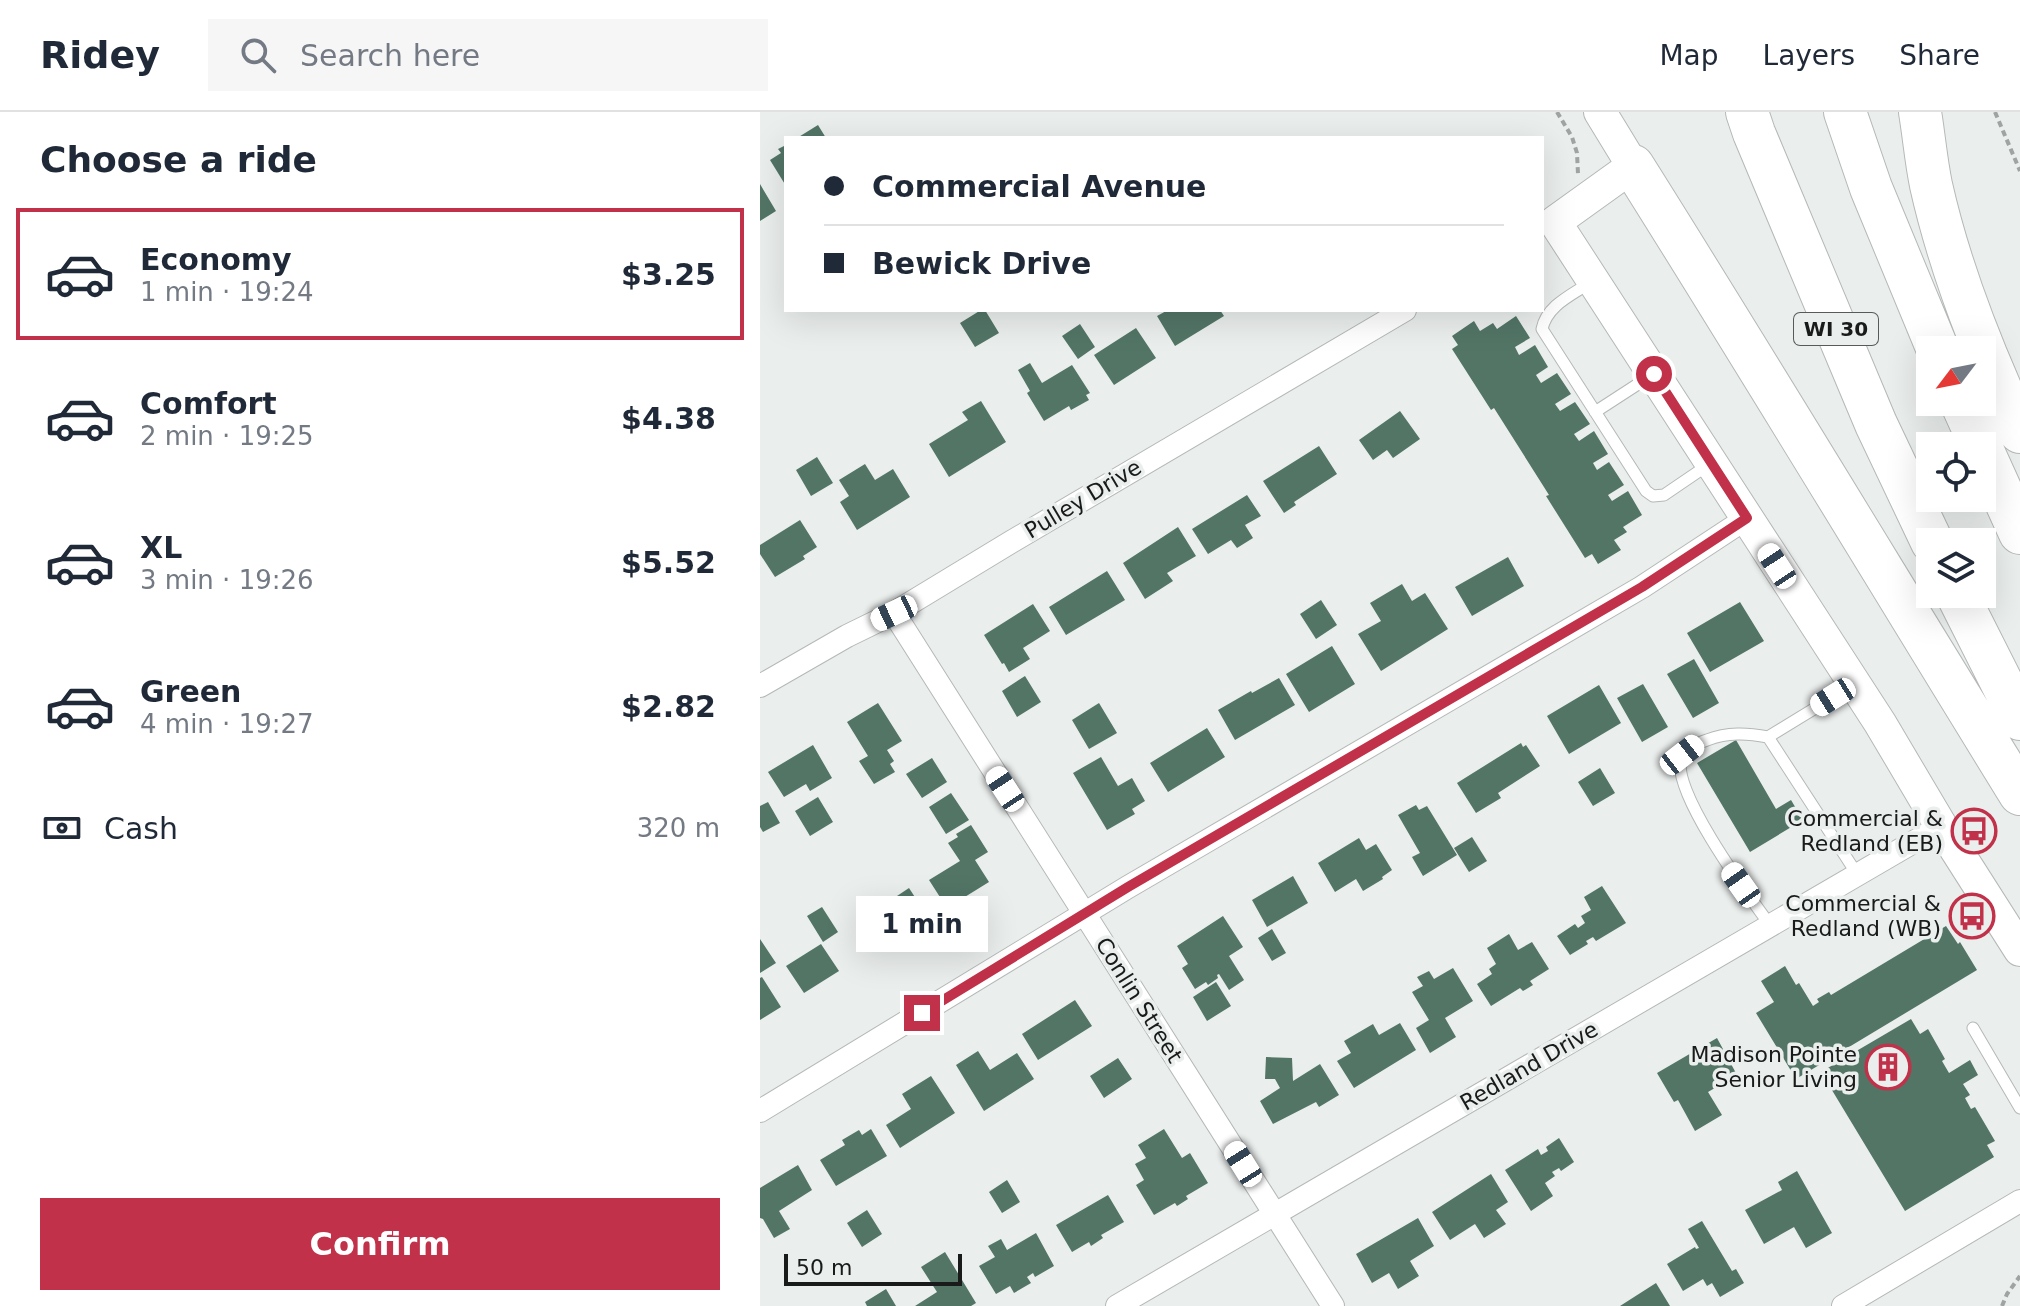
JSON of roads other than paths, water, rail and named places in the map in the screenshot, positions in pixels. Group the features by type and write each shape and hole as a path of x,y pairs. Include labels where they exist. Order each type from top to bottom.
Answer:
{"highway":[{"name":"WI 30","path":"1747,112 1876,424 1925,528"},
{"path":"1845,112 1871,188 1932,336"},
{"path":"1920,112 1931,183 1953,266 2020,432"},
{"path":"1633,166 2020,794"},
{"path":"1996,480 2020,533"},
{"path":"1964,608 2020,719"}],"street":[{"path":"1600,112 1633,166 1549,226 1593,280 1854,684 2020,950"},
{"name":"Pulley Drive","path":"760,686 894,613 1402,312"},
{"path":"760,1111 1128,887 1642,587 1747,518"},
{"name":"Conlin Street","path":"894,613 1333,1306"},
{"name":"Redland Drive","path":"1117,1306 1941,826"},
{"path":"1843,1306 2020,1201"}],"lane":[{"path":"1593,280 1551,310 1544,318 1542,329 1595,412 1646,491 1653,496 1664,495 1711,463"},
{"path":"1595,412 1654,374"},
{"path":"1770,925 1703,826 1685,787 1680,767 1682,755 1697,744 1720,735 1747,733 1768,737 1854,684"},
{"path":"1768,737 1857,874"},
{"path":"1973,1028 2020,1108"}],"place":[{"name":"Commercial & Redland (EB)","path":"1974,831"},
{"name":"Commercial & Redland (WB)","path":"1972,916"},
{"name":"Madison Pointe Senior Living","path":"1888,1067"}]}
